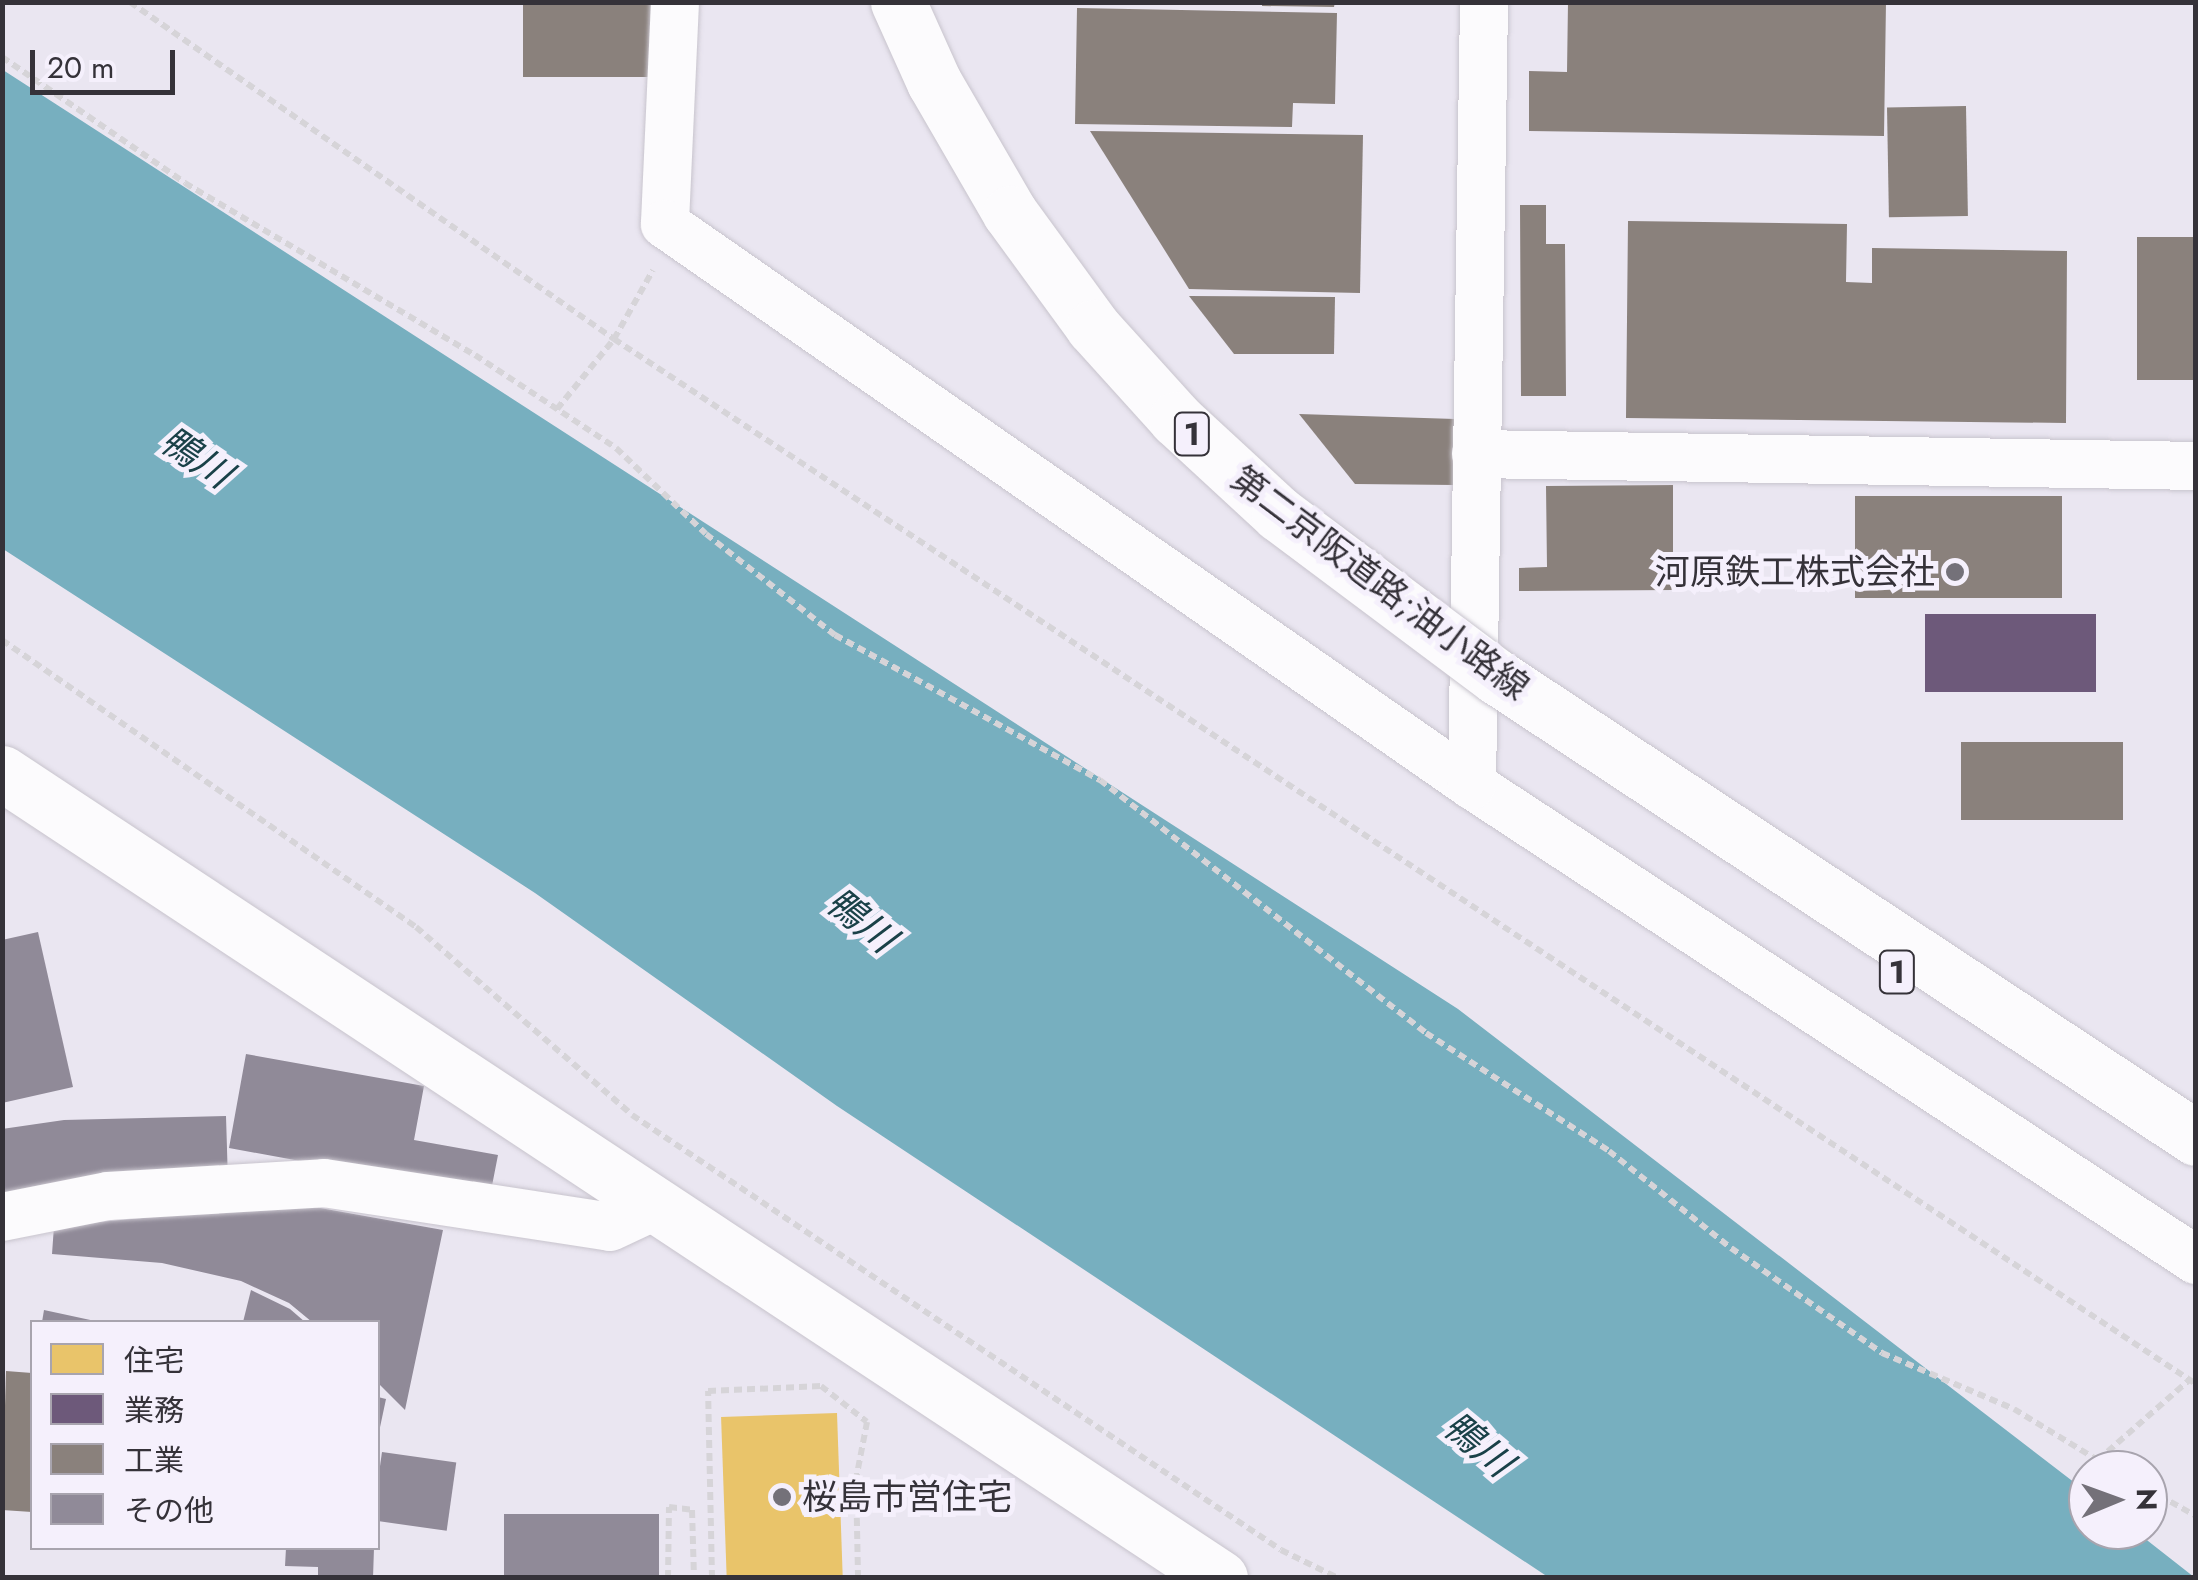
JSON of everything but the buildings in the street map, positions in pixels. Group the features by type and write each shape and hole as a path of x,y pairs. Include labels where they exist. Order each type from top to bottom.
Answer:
{"main road":[{"name":"第二京阪道路;油小路線","path":"898,2 934,82 1010,213 1093,328 1176,419 1323,548 1497,677 2196,1138"},
{"name":"第二京阪道路;油小路線","path":"1611,751 1878,959 2196,1175"},
{"path":"2,774 1220,1578"}],"street":[{"path":"674,2 665,224 1472,785 2196,1260"},
{"path":"1472,785 1484,2"},
{"path":"1476,454 2196,466"},
{"path":"2,1217 108,1196 324,1182 610,1227 655,1206"}],"path":[{"path":"130,2 614,339 2192,1382 2110,1450"},
{"path":"2,56 185,183 557,408 616,448 706,534 836,635 1100,780 1426,1033 1609,1151 1732,1248 1882,1353 2014,1410 2081,1450"},
{"path":"557,408 614,339 675,230"},
{"path":"2,640 416,926 632,1116 1265,1540 1338,1578"},
{"path":"712,1578 708,1391 821,1386 867,1422 856,1479 858,1578"},
{"path":"2168,1500 2196,1516"},
{"path":"668,1578 669,1507 692,1510 694,1578"}],"water":[{"name":"鴨川","path":"3,70 1458,1009 2068,1478 2068,1550 2160,1550 2194,1577 1548,1577 837,1106 535,893 3,549"}],"place":[{"name":"河原鉄工株式会社","path":"1955,572"},
{"name":"桜島市営住宅","path":"782,1497"}]}
